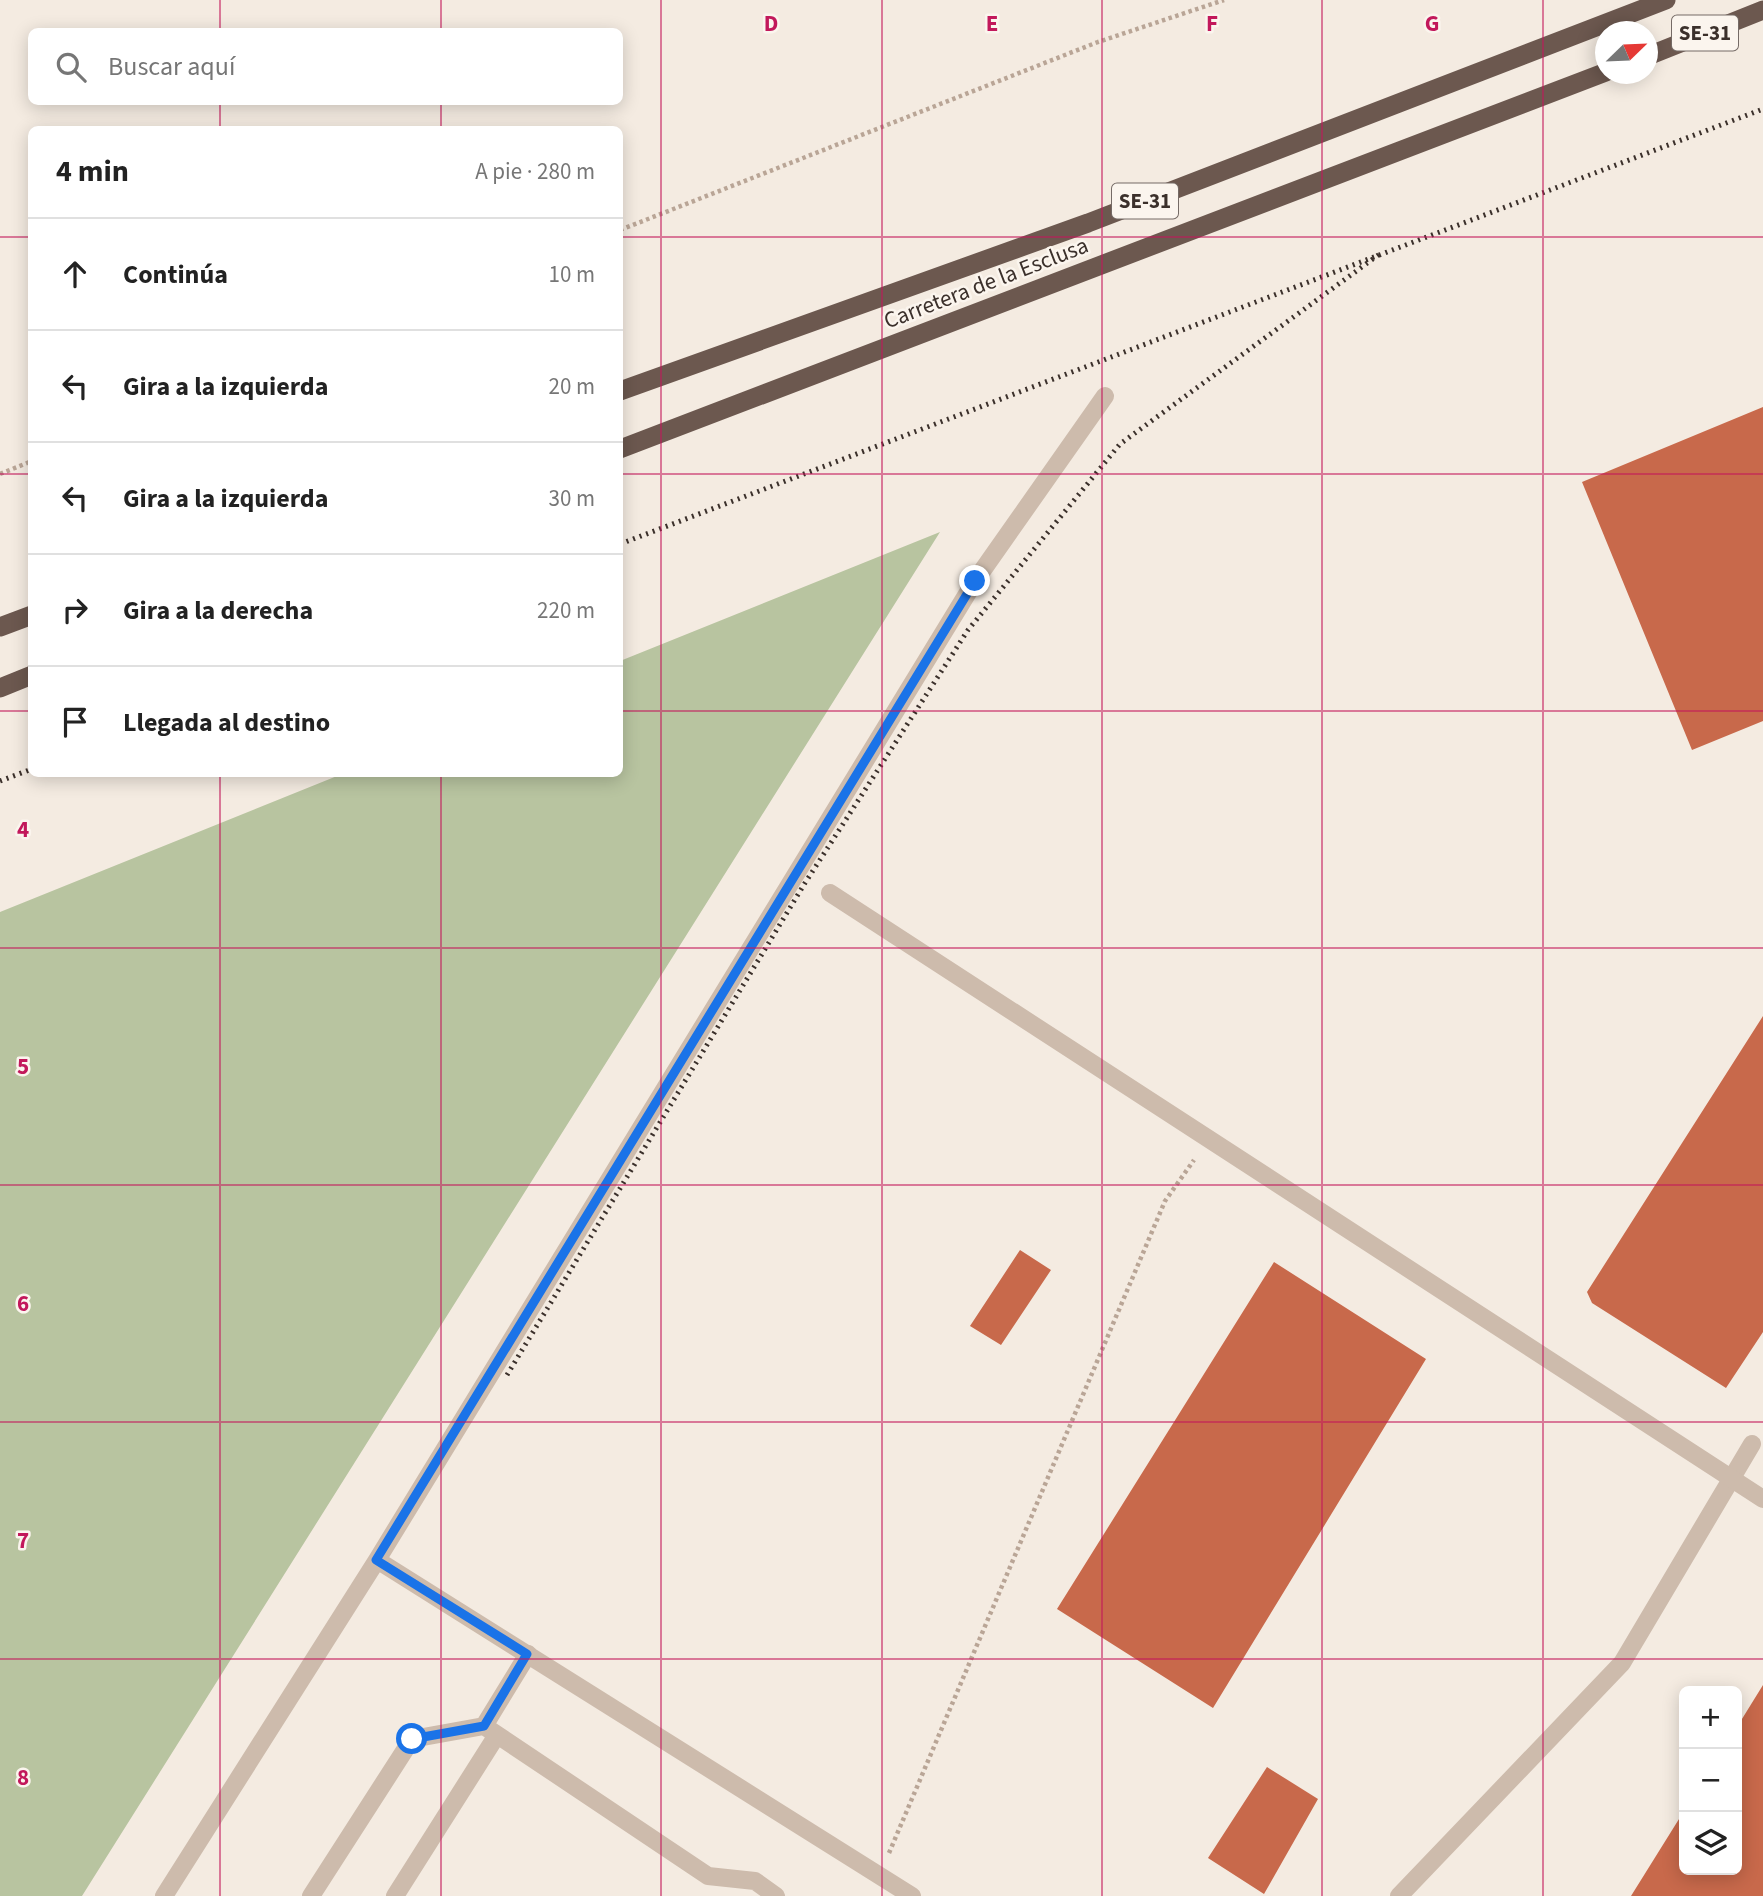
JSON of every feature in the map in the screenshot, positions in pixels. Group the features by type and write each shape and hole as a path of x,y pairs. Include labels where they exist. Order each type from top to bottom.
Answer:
{"highway":[{"name":"SE-31","path":"623,390 1088,223 1666,0"},
{"name":"SE-31","path":"1658,52 1763,10"},
{"name":"Carretera de la Esclusa","path":"623,448 1595,76"},
{"path":"0,627 28,616"},
{"path":"0,688 28,678"}],"street":[{"path":"164,1896 376,1560 975,581 1105,396"},
{"path":"830,892 1763,1499"},
{"path":"1399,1896 1622,1663 1752,1444"},
{"path":"376,1560 912,1896"},
{"path":"395,1896 491,1730 527,1654"},
{"path":"311,1896 412,1739 491,1730 708,1876 755,1881 776,1896"}],"path":[{"path":"623,229 1098,42 1224,0"},
{"path":"0,474 28,463"},
{"path":"880,1876 1165,1201 1209,1140"}],"green space":[{"path":"940,532 82,1896 0,1896 0,912 335,777 623,777 623,660"}],"building":[{"path":"1763,407 1763,721 1692,750 1582,482"},
{"path":"1763,1016 1763,1332 1726,1388 1592,1303 1587,1292"},
{"path":"1020,1250 1051,1270 1001,1345 970,1326"},
{"path":"1274,1262 1426,1359 1213,1708 1057,1609"},
{"path":"1763,1685 1763,1896 1631,1896 1679,1819 1679,1875 1742,1875 1742,1719"},
{"path":"1267,1767 1318,1799 1264,1894 1208,1858"}],"railway":[{"path":"623,543 1763,109"},
{"path":"507,1375 805,883 968,630 1120,444 1381,253"},
{"path":"0,781 28,770"}],"route":[{"path":"412,1739 484,1726 527,1654 376,1560 975,581"}]}
